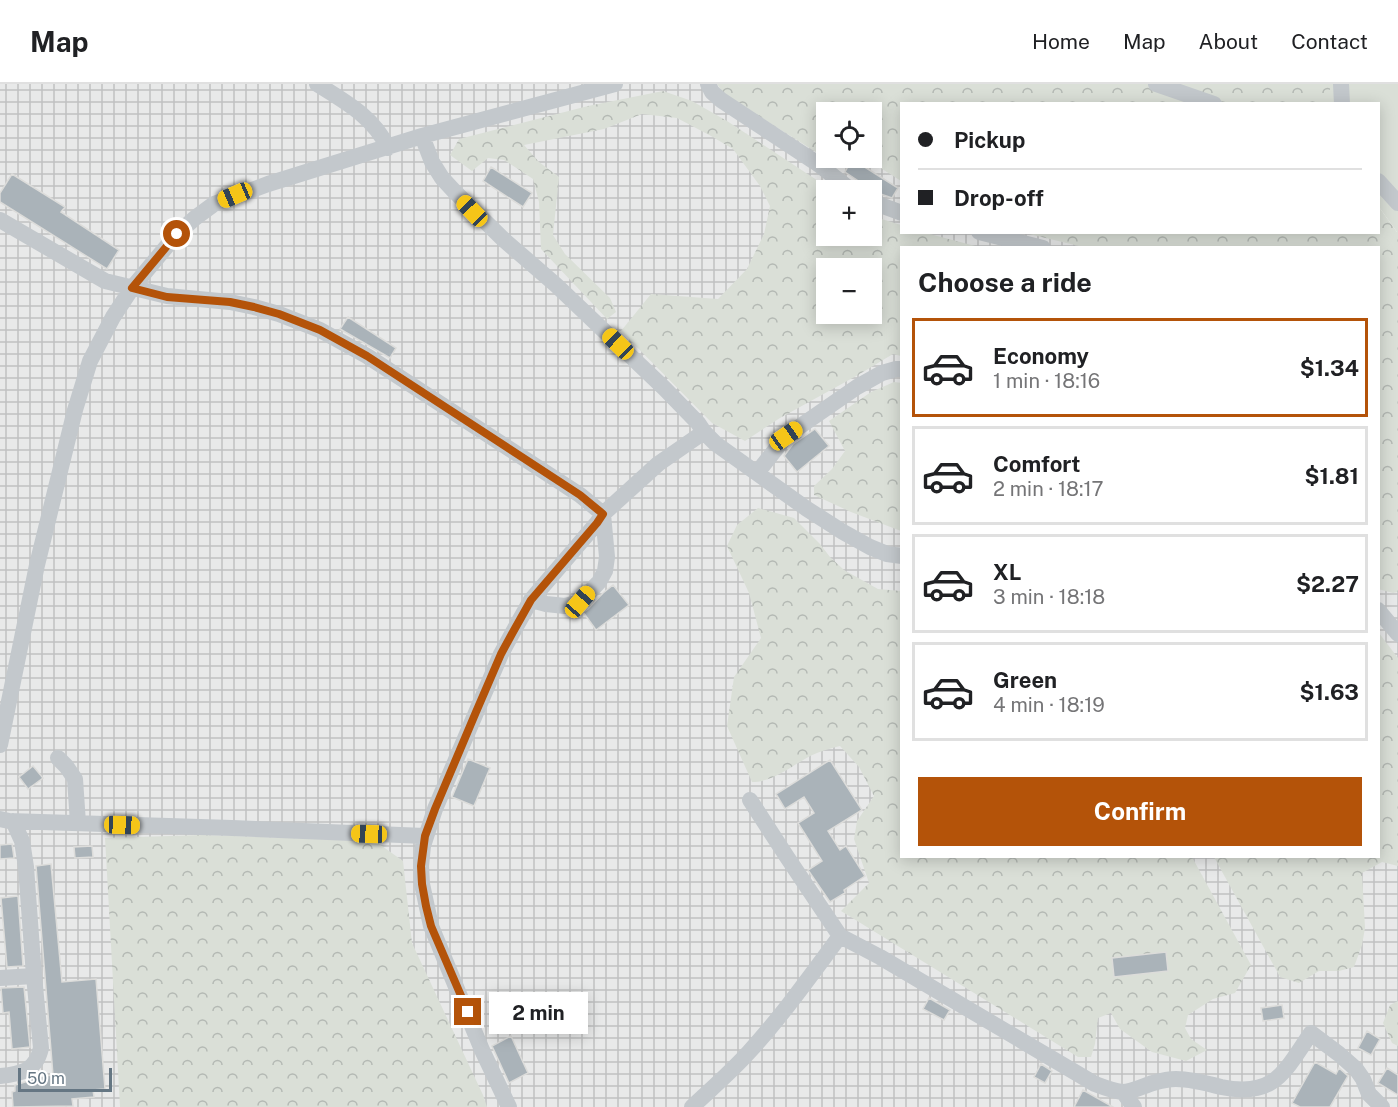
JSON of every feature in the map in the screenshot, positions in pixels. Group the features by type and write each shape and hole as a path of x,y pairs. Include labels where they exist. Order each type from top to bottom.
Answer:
{"street":[{"path":"317,84 352,106 383,137 388,148"},
{"path":"0,745 38,565 75,410 90,361 113,316 132,288 177,234 214,204 268,184 422,136 615,84"},
{"path":"708,84 712,92 721,100 838,180"},
{"path":"1156,84 1208,102"},
{"path":"1341,84 1342,102"},
{"path":"422,136 432,162 472,211 556,285 664,388 716,444 843,532 870,547 900,556"},
{"path":"1380,183 1398,203"},
{"path":"882,206 900,212"},
{"path":"0,220 105,281 167,297 230,302 254,307 320,330 367,356 580,495 603,514 607,557 605,571 580,602 565,606 531,600"},
{"path":"987,234 1035,246"},
{"path":"757,473 786,436 857,387 882,373 900,369"},
{"path":"509,1107 482,1050 431,926 422,884 421,866 425,836 501,654 531,600 603,514 658,464 704,432"},
{"path":"1380,612 1398,634"},
{"path":"58,758 75,779 78,823"},
{"path":"750,800 840,936 1095,1084 1123,1092 1155,1082 1175,1079 1238,1090 1257,1089 1272,1083 1286,1070 1311,1033 1356,1069 1369,1094 1382,1107"},
{"path":"7,820 425,836"},
{"path":"0,1076 26,1071 38,1059 41,1048 26,867 22,841 7,820"},
{"path":"692,1107 749,1051 793,999 840,936"},
{"path":"0,978 34,976"},
{"path":"1123,1092 1134,1107"}],"shaded area":[{"path":"0,84 1042,84 916,102 900,102 900,234 1137,234 1147,246 900,246 900,858 1380,858 1380,536 1398,559 1398,1107 0,1107"}],"green space":[{"path":"717,84 1330,84 1330,102 900,102 900,180 881,168 882,102 816,102 816,152 724,94"},
{"path":"1330,84 1398,84 1398,232 1380,208 1380,102 1330,102"},
{"path":"663,91 692,101 727,121 817,180 816,246 882,246 882,219 900,225 900,234 930,234 975,246 900,246 900,356 893,354 780,418 745,441 712,423 621,331 651,294 718,299 747,269 764,234 770,206 760,186 733,149 677,118 642,114 604,129 524,145 539,162 559,177 553,235 565,254 610,298 616,312 607,319 541,249 539,202 533,179 504,160 488,158 472,171 450,155 459,139 588,106"},
{"path":"1380,208 1398,232 1398,592 1380,590 1380,246 1079,246 1029,234 1380,234"},
{"path":"894,382 900,383 900,531 814,495 814,486 832,469 845,451 829,421 871,392"},
{"path":"758,508 794,518 844,570 878,589 900,591 900,858 1193,858 1251,965 1235,993 1213,999 1188,1015 1185,1028 1191,1039 1207,1050 1186,1061 1152,1052 1120,1029 1111,1013 1098,1018 1091,1057 1078,1057 841,911 869,883 854,839 857,821 874,796 859,767 840,746 817,753 769,779 752,782 727,726 734,677 761,638 749,593 727,546 737,525"},
{"path":"1380,634 1398,658 1398,866 1382,862 1362,873 1365,928 1354,967 1339,971 1319,971 1299,983 1280,977 1215,858 1380,858"},
{"path":"202,835 375,841 403,861 412,943 487,1107 120,1107 105,838"},
{"path":"1398,1001 1398,1046 1392,1043 1383,1023 1390,1005"}],"building":[{"path":"491,167 532,193 523,207 483,181"},
{"path":"847,168 866,168 898,188 892,198 882,194 882,180 857,180 845,172"},
{"path":"12,174 65,207 61,212 119,250 107,269 0,202 0,193"},
{"path":"348,317 396,348 390,358 340,329"},
{"path":"815,429 829,446 797,472 784,456 793,444"},
{"path":"613,585 629,605 596,630 583,612"},
{"path":"468,759 490,768 474,806 452,797"},
{"path":"830,760 862,810 828,831 840,850 846,846 865,876 830,902 808,870 822,861 798,823 814,813 804,797 785,809 776,794"},
{"path":"33,766 43,778 28,789 19,777"},
{"path":"12,844 14,858 0,859 0,845"},
{"path":"92,846 93,857 75,858 74,847"},
{"path":"51,864 62,982 96,979 105,1089 93,1090 94,1097 72,1099 73,1106 13,1107 12,1092 15,1091 15,1085 35,1077 53,1075 36,866"},
{"path":"18,896 23,966 7,967 1,898"},
{"path":"1166,952 1168,971 1114,977 1112,958"},
{"path":"24,987 30,1047 12,1049 9,1012 3,1013 1,988"},
{"path":"929,998 950,1010 944,1020 923,1009"},
{"path":"1282,1005 1284,1018 1263,1021 1261,1008"},
{"path":"1367,1031 1380,1039 1371,1055 1358,1048"},
{"path":"511,1036 528,1073 509,1083 492,1046"},
{"path":"1315,1062 1336,1074 1339,1068 1348,1076 1330,1107 1300,1107 1292,1103"},
{"path":"1041,1064 1052,1071 1045,1083 1034,1077"},
{"path":"1387,1068 1398,1075 1398,1095 1378,1083"},
{"path":"1083,1090 1113,1107 1074,1107"}],"route":[{"path":"177,234 132,288 167,297 230,302 254,307 320,330 367,356 580,495 603,514 531,600 513,632 501,654 425,836 421,866 426,906 431,926 468,1012"}]}
